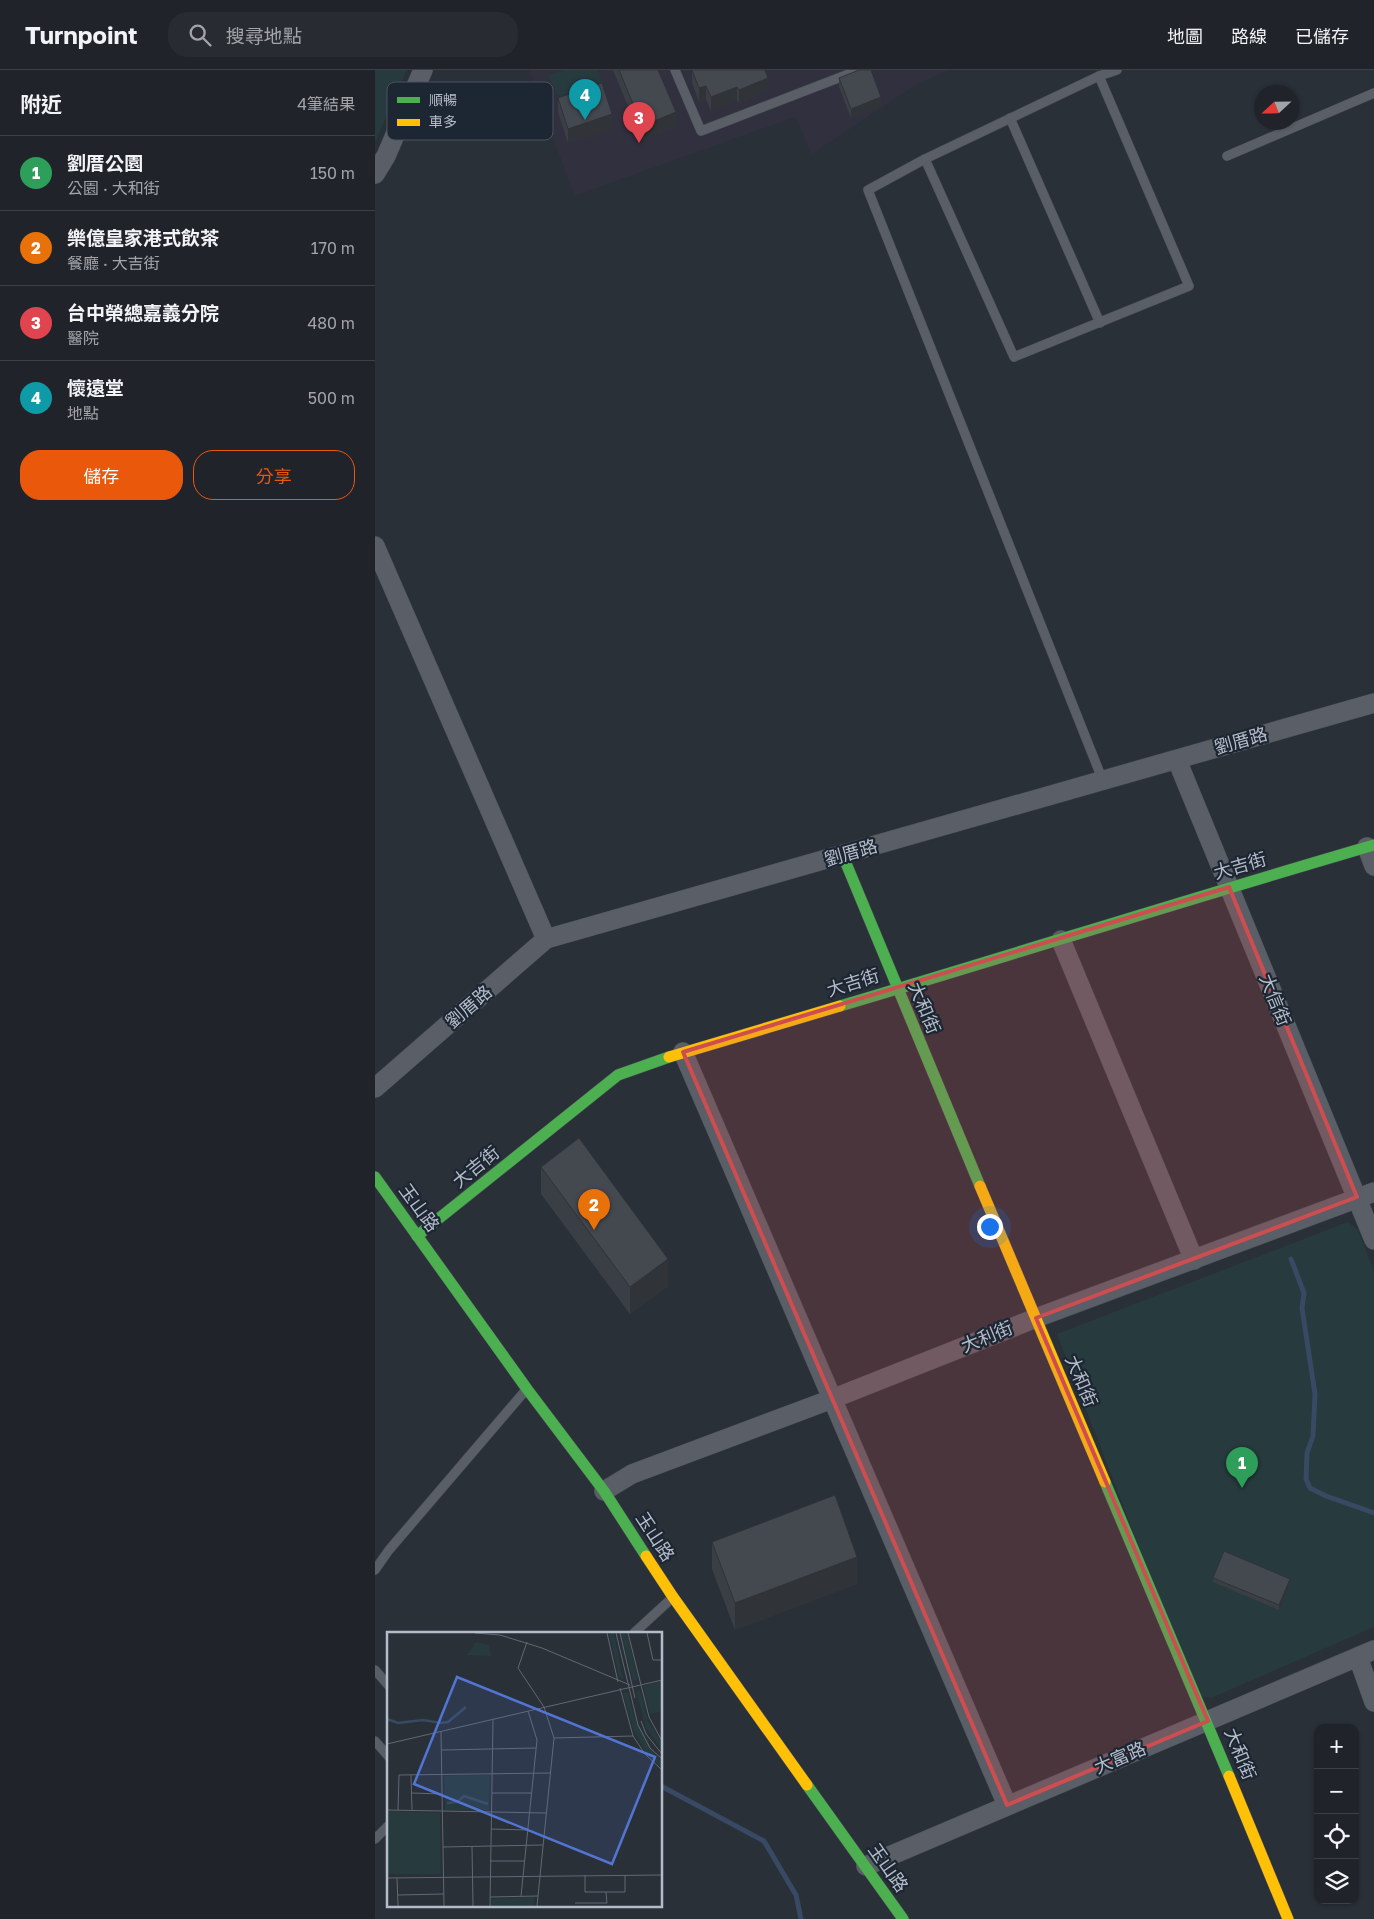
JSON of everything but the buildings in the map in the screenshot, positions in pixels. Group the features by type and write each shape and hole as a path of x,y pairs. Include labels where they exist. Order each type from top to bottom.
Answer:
{"street":[{"path":"418,82 423,70"},
{"path":"375,174 393,140"},
{"path":"375,546 547,939"},
{"name":"劉厝路","path":"375,1088 547,939 1374,703"},
{"name":"大信街","path":"1177,760 1229,887 1365,1194 1374,1240"},
{"path":"1370,846 1374,866"},
{"name":"大吉街","path":"417,1236 618,1075 683,1052 1370,846"},
{"name":"大和街","path":"843,856 1207,1721 1288,1919"},
{"path":"1061,940 1194,1260"},
{"path":"683,1052 1007,1805"},
{"name":"玉山路","path":"375,1177 527,1389 604,1492 673,1597 903,1919"},
{"name":"大利街","path":"604,1492 633,1474 1036,1318 1365,1194"},
{"path":"1366,1654 1374,1702"},
{"name":"大富路","path":"866,1866 1366,1654"}],"lane":[{"path":"675,70 701,131 859,70"},
{"path":"1103,781 869,190 925,159 1099,76 1117,70"},
{"path":"925,159 1014,357 1189,286 1099,76"},
{"path":"1227,156 1374,93"},
{"path":"1010,118 1100,323"},
{"path":"375,1570 389,1550 527,1389"},
{"path":"635,1632 673,1597"},
{"path":"375,1670 387,1684"},
{"path":"375,1741 387,1755"},
{"path":"375,1839 387,1827"}],"highlighted area":[{"path":"1229,887 1357,1197 1036,1318 1208,1721 1007,1805 683,1052"}],"shaded area":[{"path":"529,70 949,70 917,84 812,154 795,117 574,196 553,137 553,82 533,82"}],"green space":[{"path":"375,70 407,70 402,82 387,82 387,115 375,142"},
{"path":"565,70 598,70 601,83 558,96 553,82 548,75"},
{"path":"1348,1222 1358,1230 1374,1271 1374,1627 1211,1698 1196,1695 1057,1334"}],"waterway":[{"path":"1291,1259 1304,1293 1302,1308 1315,1394 1313,1436 1307,1453 1306,1479 1310,1488 1326,1496 1374,1513"},
{"path":"663,1787 764,1841 796,1895 801,1919"}],"traffic: fast":[{"path":"840,1006 1374,845"},
{"path":"843,856 980,1186"},
{"path":"417,1236 618,1075 669,1057"},
{"path":"375,1177 527,1389 604,1491 646,1556"},
{"path":"1105,1482 1229,1776"},
{"path":"807,1785 903,1919"}],"traffic: slow":[{"path":"669,1057 840,1006"},
{"path":"980,1186 1105,1482"},
{"path":"646,1556 807,1785"},
{"path":"1229,1776 1288,1919"}],"place":[{"name":"懷遠堂","path":"585,120"},
{"name":"台中榮總嘉義分院","path":"639,143"},
{"name":"樂億皇家港式飲茶","path":"594,1230"},
{"name":"劉厝公園","path":"1242,1488"}]}
